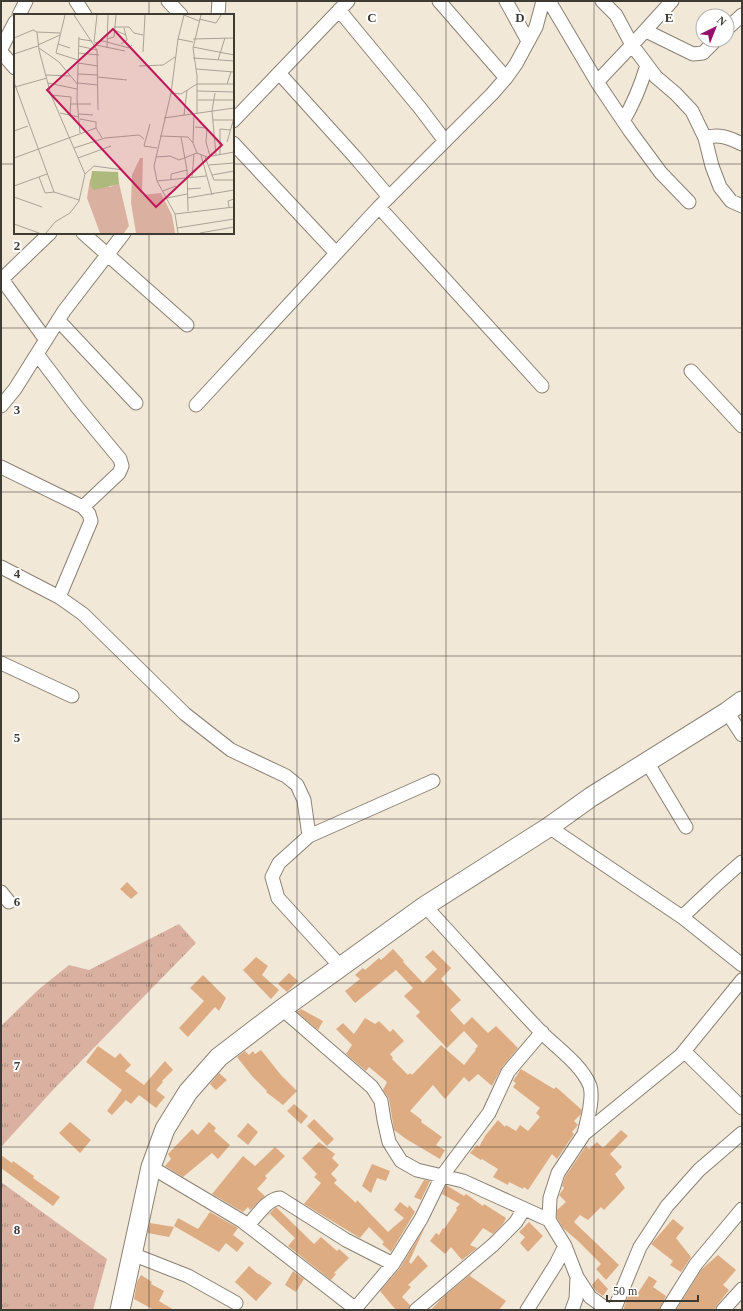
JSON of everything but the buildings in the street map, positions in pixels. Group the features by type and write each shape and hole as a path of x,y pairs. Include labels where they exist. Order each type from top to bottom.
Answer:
{"street":[{"path":"19,14 26,1"},
{"path":"76,1 84,14"},
{"path":"168,1 180,14"},
{"path":"218,14 219,1"},
{"path":"439,1 506,78"},
{"path":"506,1 528,41"},
{"path":"196,405 379,207 506,78 536,26 543,1"},
{"path":"549,1 597,82 623,121 661,173 689,202"},
{"path":"602,1 616,15 632,45 656,77 676,94 692,111 705,138 712,166 720,187 731,201 742,206"},
{"path":"597,82 646,31 672,1"},
{"path":"234,120 344,5 445,141"},
{"path":"1,49 14,24"},
{"path":"646,31 693,54 703,52 707,48"},
{"path":"1,52 14,67"},
{"path":"623,121 640,88 647,65"},
{"path":"280,72 356,157 389,197"},
{"path":"705,138 713,135 720,135 742,144"},
{"path":"234,144 336,253"},
{"path":"379,207 542,386"},
{"path":"46,340 2,279 49,234"},
{"path":"84,234 187,325"},
{"path":"1,406 15,389 58,320 123,234"},
{"path":"58,320 136,403"},
{"path":"37,354 77,407 120,459 122,466 119,473 83,507"},
{"path":"691,371 742,426"},
{"path":"1,467 83,507 89,514 91,521 59,597"},
{"path":"2,571 59,597 83,614 196,723 231,750 286,776 297,785 304,800 309,836"},
{"path":"1,663 72,696"},
{"path":"120,1310 151,1167 165,1129 188,1092 219,1057 282,1009 425,906 549,827 591,797 735,707 742,735"},
{"path":"647,762 686,827"},
{"path":"341,967 278,898 272,877 279,863 309,836 432,781"},
{"path":"549,827 682,918 742,965"},
{"path":"682,918 718,882 742,862"},
{"path":"425,906 585,1077 590,1088 590,1107 584,1134"},
{"path":"608,1310 590,1297 577,1277 565,1246 549,1220 550,1198 558,1173 584,1134 684,1051 742,980"},
{"path":"282,1009 372,1087 381,1101 389,1142 401,1161 417,1170 462,1181 549,1220"},
{"path":"151,1167 248,1225 355,1310 393,1264 421,1219 442,1176 489,1113 508,1072 542,1032"},
{"path":"684,1051 742,1108"},
{"path":"614,1310 640,1247 667,1206 699,1170 742,1133"},
{"path":"248,1225 270,1202 275,1198 280,1198 346,1240 393,1264"},
{"path":"416,1310 493,1245 516,1222 524,1209"},
{"path":"667,1310 696,1264 742,1209"},
{"path":"527,1310 556,1264 565,1246"},
{"path":"132,1254 188,1276 236,1303"},
{"path":"572,1310 576,1299 577,1277"},
{"path":"723,1310 742,1289"}],"green space":[{"path":"179,924 196,943 52,1091 1,1147 1,1026 38,990 69,965 89,970"},
{"path":"1,1182 107,1259 93,1310 1,1310"}]}
